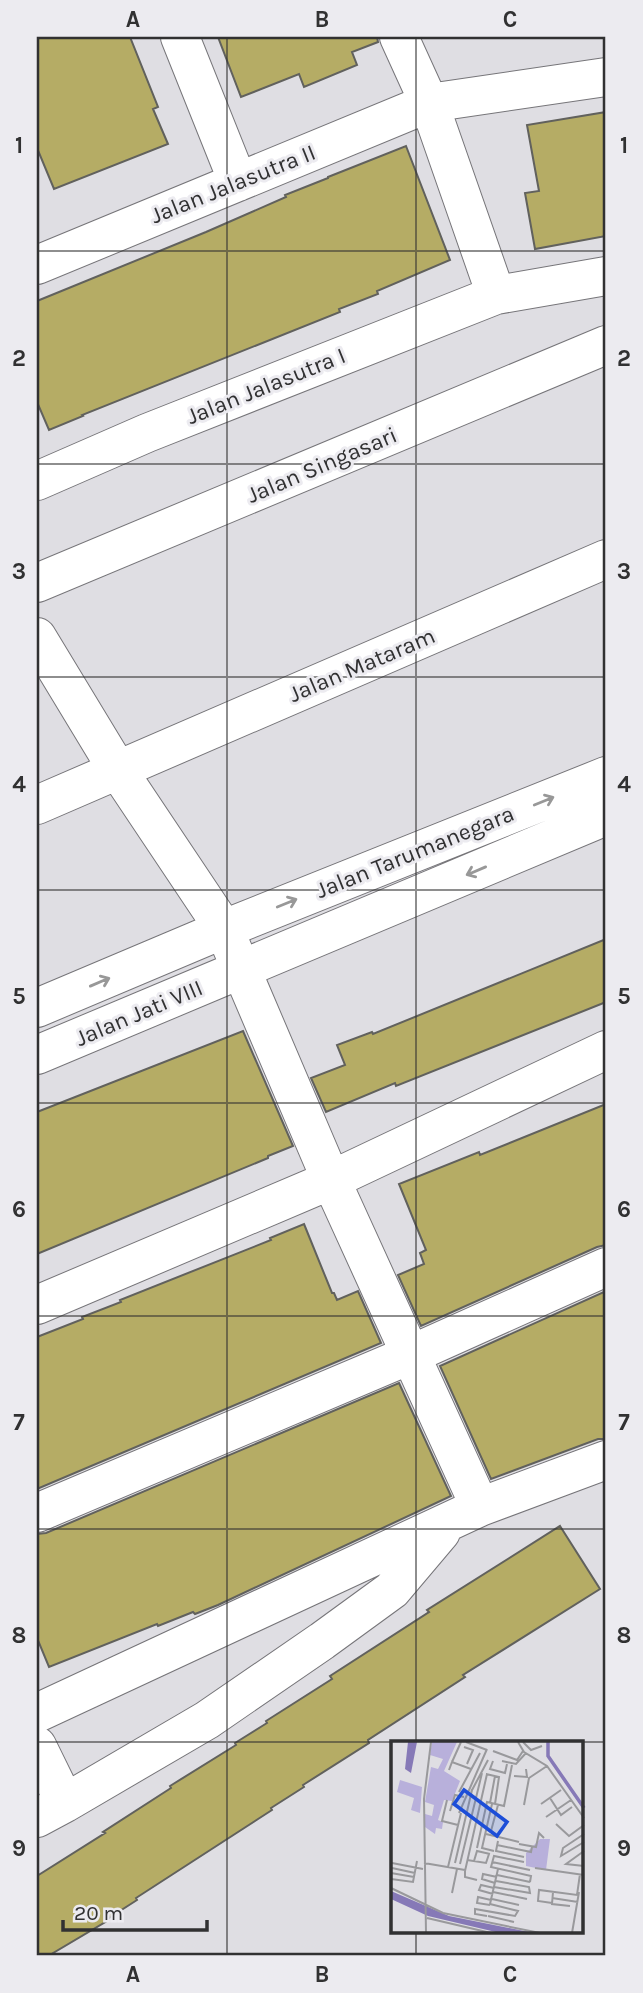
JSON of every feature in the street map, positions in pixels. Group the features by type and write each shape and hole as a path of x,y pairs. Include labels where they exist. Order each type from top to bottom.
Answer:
{"street":[{"path":"180,37 238,182"},
{"path":"399,37 429,103 496,295"},
{"name":"Jalan Jalasutra II","path":"38,261 429,103 606,77"},
{"name":"Jalan Jalasutra I","path":"37,481 160,428 496,295 606,276"},
{"name":"Jalan Singasari","path":"37,583 606,345"},
{"name":"Jalan Mataram","path":"37,805 606,559"},
{"path":"37,637 117,769 223,929 331,1180 412,1354 465,1515"},
{"name":"Jalan Tarumanegara","path":"223,929 606,776"},
{"name":"Jalan Tarumanegara","path":"241,970 606,816"},
{"name":"Jalan Jati VIII","path":"37,1009 223,929"},
{"name":"Jalan Jati VIII","path":"37,1055 241,970"},
{"path":"37,1305 331,1180 606,1051"},
{"path":"37,1513 412,1354 606,1267"},
{"path":"37,1713 465,1515 606,1460"},
{"path":"37,1746 51,1811 207,1720 322,1642 392,1590 465,1515"}],"building":[{"path":"37,37 130,37 158,107 153,109 168,144 54,189 37,148"},
{"path":"218,37 377,37 378,42 352,52 357,65 304,87 299,74 241,97"},
{"path":"606,112 606,236 535,249 525,193 539,191 527,125"},
{"path":"406,146 450,260 377,291 378,294 339,309 340,312 49,430 37,402 37,301"},
{"path":"606,939 606,1002 326,1112 311,1078 345,1065 337,1045 372,1032 373,1034"},
{"path":"243,1031 293,1146 37,1254 37,1112"},
{"path":"606,1104 606,1245 421,1326 398,1275 424,1264 420,1253 426,1250 399,1184 479,1152 480,1155"},
{"path":"304,1224 332,1293 337,1300 358,1291 381,1343 37,1489 37,1337"},
{"path":"606,1291 606,1439 598,1439 491,1479 440,1366"},
{"path":"399,1383 451,1496 218,1605 158,1626 157,1624 49,1667 37,1638 37,1534 46,1533"},
{"path":"560,1526 600,1589 463,1675 465,1677 368,1740 369,1743 303,1785 304,1787 271,1808 272,1810 136,1898 137,1900 107,1921 48,1956 37,1956 37,1876 236,1745 235,1743 267,1723 266,1721 332,1679 330,1676 429,1612 427,1610"}]}
